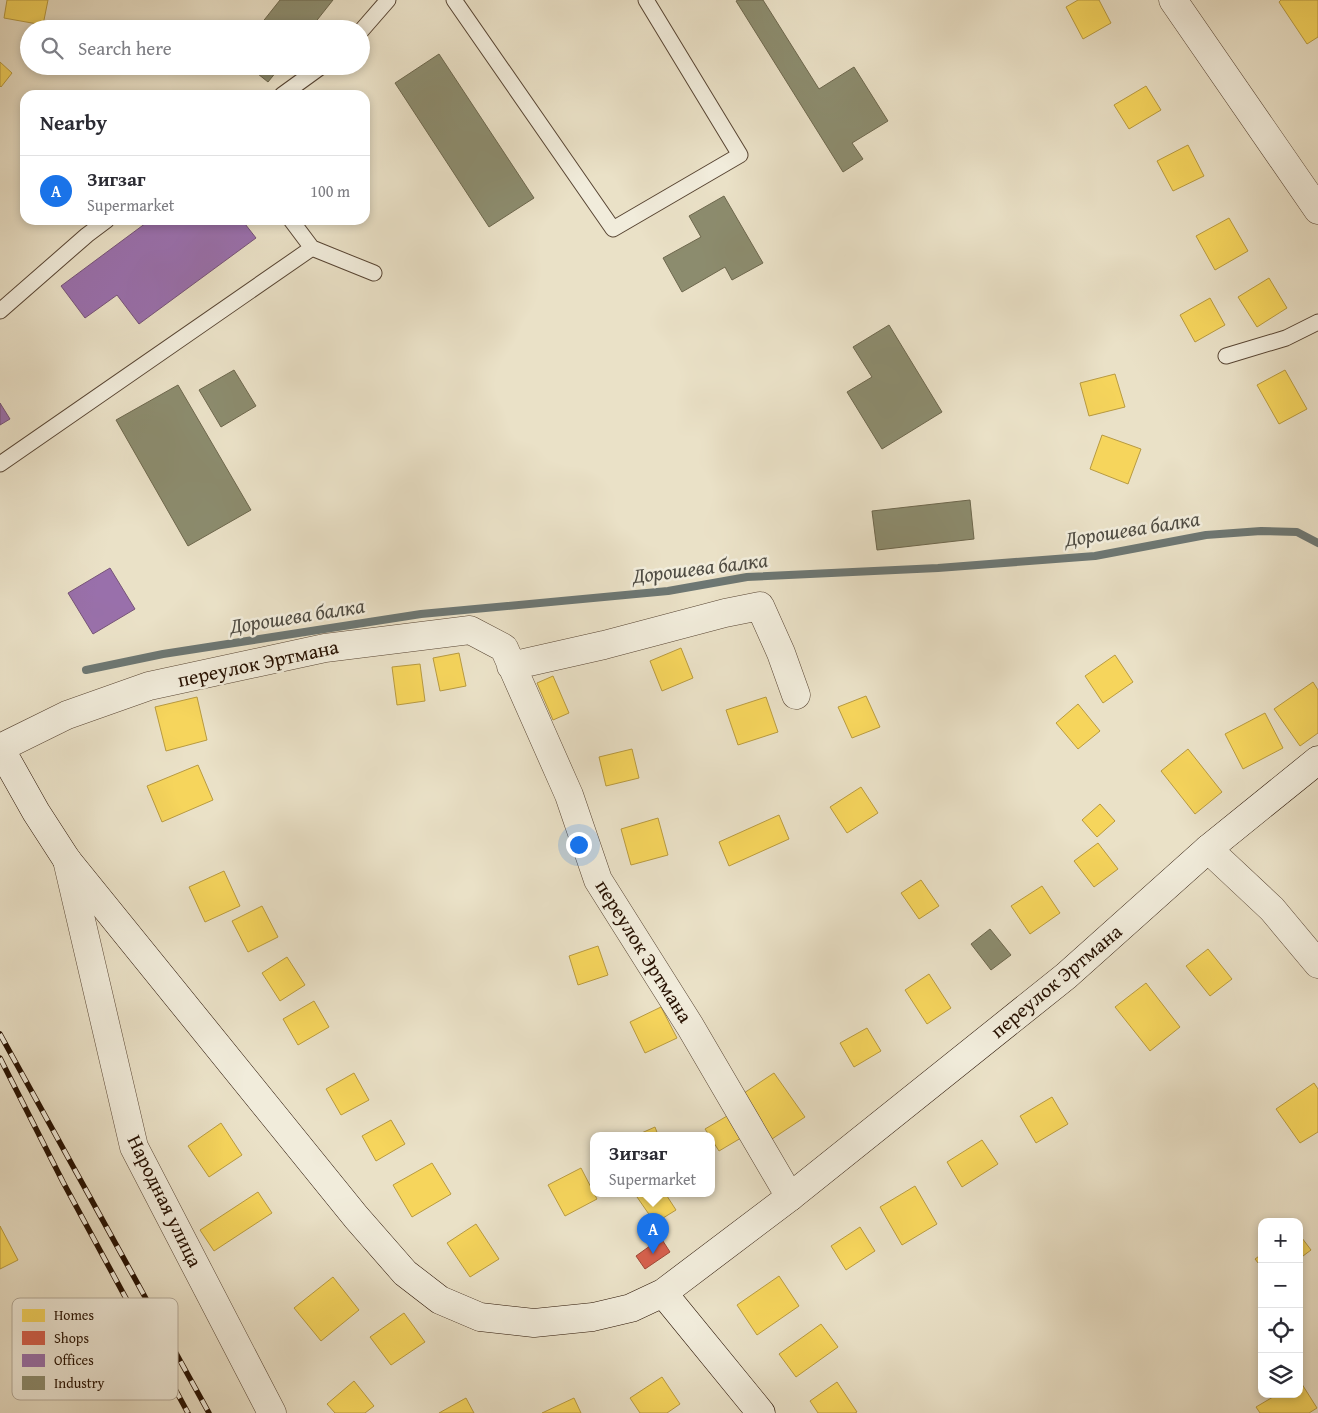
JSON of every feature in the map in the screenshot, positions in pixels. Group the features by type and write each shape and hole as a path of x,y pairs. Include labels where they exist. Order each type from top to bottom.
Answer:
{"street":[{"path":"1173,0 1318,210"},
{"path":"511,666 604,645 725,612 760,606 781,653 796,695"},
{"name":"переулок Эртмана","path":"0,748 67,715 149,686 325,648 470,630 504,648 569,796 598,880 690,1026 790,1197"},
{"name":"Народная улица","path":"0,748 36,812 67,860 356,1217 405,1273 440,1300 480,1318 534,1323 593,1317 632,1308 663,1293"},
{"name":"переулок Эртмана","path":"663,1293 790,1197 1066,976 1208,849 1318,760"},
{"path":"1208,849 1272,909 1318,964"},
{"name":"Народная улица","path":"67,860 134,1147 272,1413"},
{"path":"663,1293 761,1413"}],"lane":[{"path":"370,21 388,0"},
{"path":"454,0 614,229 740,155 646,0"},
{"path":"289,90 310,75"},
{"path":"0,311 100,225"},
{"path":"295,225 312,248 374,273"},
{"path":"0,464 312,248"},
{"path":"1226,356 1286,338 1318,322"}],"building: Homes":[{"path":"7,0 48,0 44,20 20,21 4,18"},
{"path":"1078,0 1099,0 1111,23 1083,39 1066,7"},
{"path":"1281,0 1318,0 1318,37 1307,44 1279,2"},
{"path":"0,62 12,73 1,87 0,86"},
{"path":"1146,86 1161,110 1129,129 1114,105"},
{"path":"1188,145 1204,176 1173,191 1157,161"},
{"path":"1229,218 1248,251 1215,270 1196,236"},
{"path":"1269,278 1287,308 1257,327 1238,297"},
{"path":"1210,298 1225,325 1195,342 1180,315"},
{"path":"1285,370 1307,409 1279,424 1257,385"},
{"path":"1115,374 1125,407 1089,416 1080,383"},
{"path":"1102,435 1141,449 1128,484 1090,469"},
{"path":"681,648 693,678 662,691 650,661"},
{"path":"459,653 466,686 440,691 433,658"},
{"path":"1115,655 1133,682 1103,703 1085,676"},
{"path":"420,664 425,701 397,705 392,667"},
{"path":"553,676 569,713 553,720 537,683"},
{"path":"1313,682 1318,690 1318,733 1300,746 1274,709"},
{"path":"866,696 880,727 852,738 838,707"},
{"path":"197,697 207,740 166,751 155,707"},
{"path":"766,697 778,732 738,745 726,710"},
{"path":"1078,704 1100,731 1078,749 1056,723"},
{"path":"1265,713 1283,748 1243,769 1225,734"},
{"path":"632,749 639,778 606,786 599,757"},
{"path":"1188,749 1222,792 1195,814 1161,771"},
{"path":"198,765 213,800 162,822 147,786"},
{"path":"861,787 878,813 847,833 830,807"},
{"path":"1100,804 1115,821 1097,837 1082,820"},
{"path":"779,815 789,839 729,866 719,842"},
{"path":"658,818 668,855 631,865 621,829"},
{"path":"1098,843 1118,869 1094,887 1074,861"},
{"path":"224,871 240,906 205,922 189,887"},
{"path":"921,880 939,906 919,919 901,893"},
{"path":"1042,886 1060,913 1030,934 1011,906"},
{"path":"262,906 278,937 248,952 232,921"},
{"path":"598,946 608,975 578,985 569,956"},
{"path":"1208,949 1232,979 1210,996 1186,966"},
{"path":"287,957 305,985 280,1001 262,973"},
{"path":"929,974 951,1008 927,1024 905,990"},
{"path":"1146,983 1180,1027 1150,1051 1115,1007"},
{"path":"314,1001 329,1027 298,1045 283,1019"},
{"path":"661,1007 677,1038 645,1053 630,1022"},
{"path":"867,1028 881,1051 854,1067 840,1043"},
{"path":"354,1073 369,1100 341,1115 326,1089"},
{"path":"774,1073 805,1117 772,1139 741,1095"},
{"path":"1314,1083 1318,1089 1318,1132 1300,1143 1276,1109"},
{"path":"1052,1097 1068,1124 1036,1143 1020,1116"},
{"path":"727,1116 741,1138 719,1151 715,1145 715,1132 707,1132 705,1129"},
{"path":"391,1120 405,1144 376,1161 362,1136"},
{"path":"221,1123 242,1155 209,1177 188,1146"},
{"path":"655,1127 657,1132 644,1132"},
{"path":"982,1140 998,1164 962,1187 947,1162"},
{"path":"432,1163 451,1194 412,1217 393,1185"},
{"path":"581,1168 590,1185 590,1197 596,1197 597,1199 565,1216 548,1185"},
{"path":"915,1186 937,1224 902,1245 880,1207"},
{"path":"258,1192 272,1213 214,1251 200,1230"},
{"path":"637,1197 668,1197 676,1210 655,1223"},
{"path":"476,1224 499,1259 470,1277 447,1243"},
{"path":"0,1226 18,1260 0,1269"},
{"path":"860,1227 875,1251 846,1270 831,1246"},
{"path":"1303,1239 1311,1250 1303,1256"},
{"path":"779,1276 799,1306 757,1335 737,1305"},
{"path":"333,1277 359,1310 321,1341 294,1308"},
{"path":"404,1313 425,1342 391,1365 370,1337"},
{"path":"821,1324 838,1347 796,1377 779,1354"},
{"path":"662,1377 680,1404 667,1413 640,1413 630,1398"},
{"path":"354,1381 374,1406 365,1413 335,1413 327,1404"},
{"path":"837,1382 857,1412 818,1413 810,1401"},
{"path":"1303,1386 1317,1408 1309,1413 1260,1413 1256,1407 1271,1398 1303,1398"},
{"path":"466,1398 474,1413 439,1413"},
{"path":"574,1398 581,1413 542,1413"}],"building: Shops":[{"path":"661,1238 670,1252 645,1269 636,1256"}],"building: Offices":[{"path":"143,225 246,225 256,238 139,324 117,295 85,318 61,286"},
{"path":"0,403 10,419 0,425"},
{"path":"110,568 135,609 93,634 68,593"}],"building: Industry":[{"path":"280,0 333,0 317,20 264,20"},
{"path":"763,0 819,89 854,67 888,121 852,143 863,159 843,172 736,1"},
{"path":"439,54 534,198 489,227 395,83"},
{"path":"259,75 274,75 268,82"},
{"path":"724,196 763,263 732,280 725,267 682,292 663,258 701,237 689,216"},
{"path":"889,325 942,412 882,449 847,392 872,377 853,347"},
{"path":"234,370 256,406 221,427 199,390"},
{"path":"178,385 251,510 188,546 116,420"},
{"path":"970,500 974,539 877,550 872,511"},
{"path":"990,929 1011,955 991,970 971,944"}],"waterway":[{"name":"Дорошева балка","path":"86,670 163,654 421,614 668,591 747,577 938,568 1095,556 1206,535 1261,531 1297,532 1318,543"}],"railway":[{"path":"0,1034 146,1298"},
{"path":"0,1058 63,1182 126,1298"},
{"path":"178,1357 209,1413"},
{"path":"178,1395 188,1413"}],"place":[{"name":"Зигзаг","path":"653,1254"}]}
